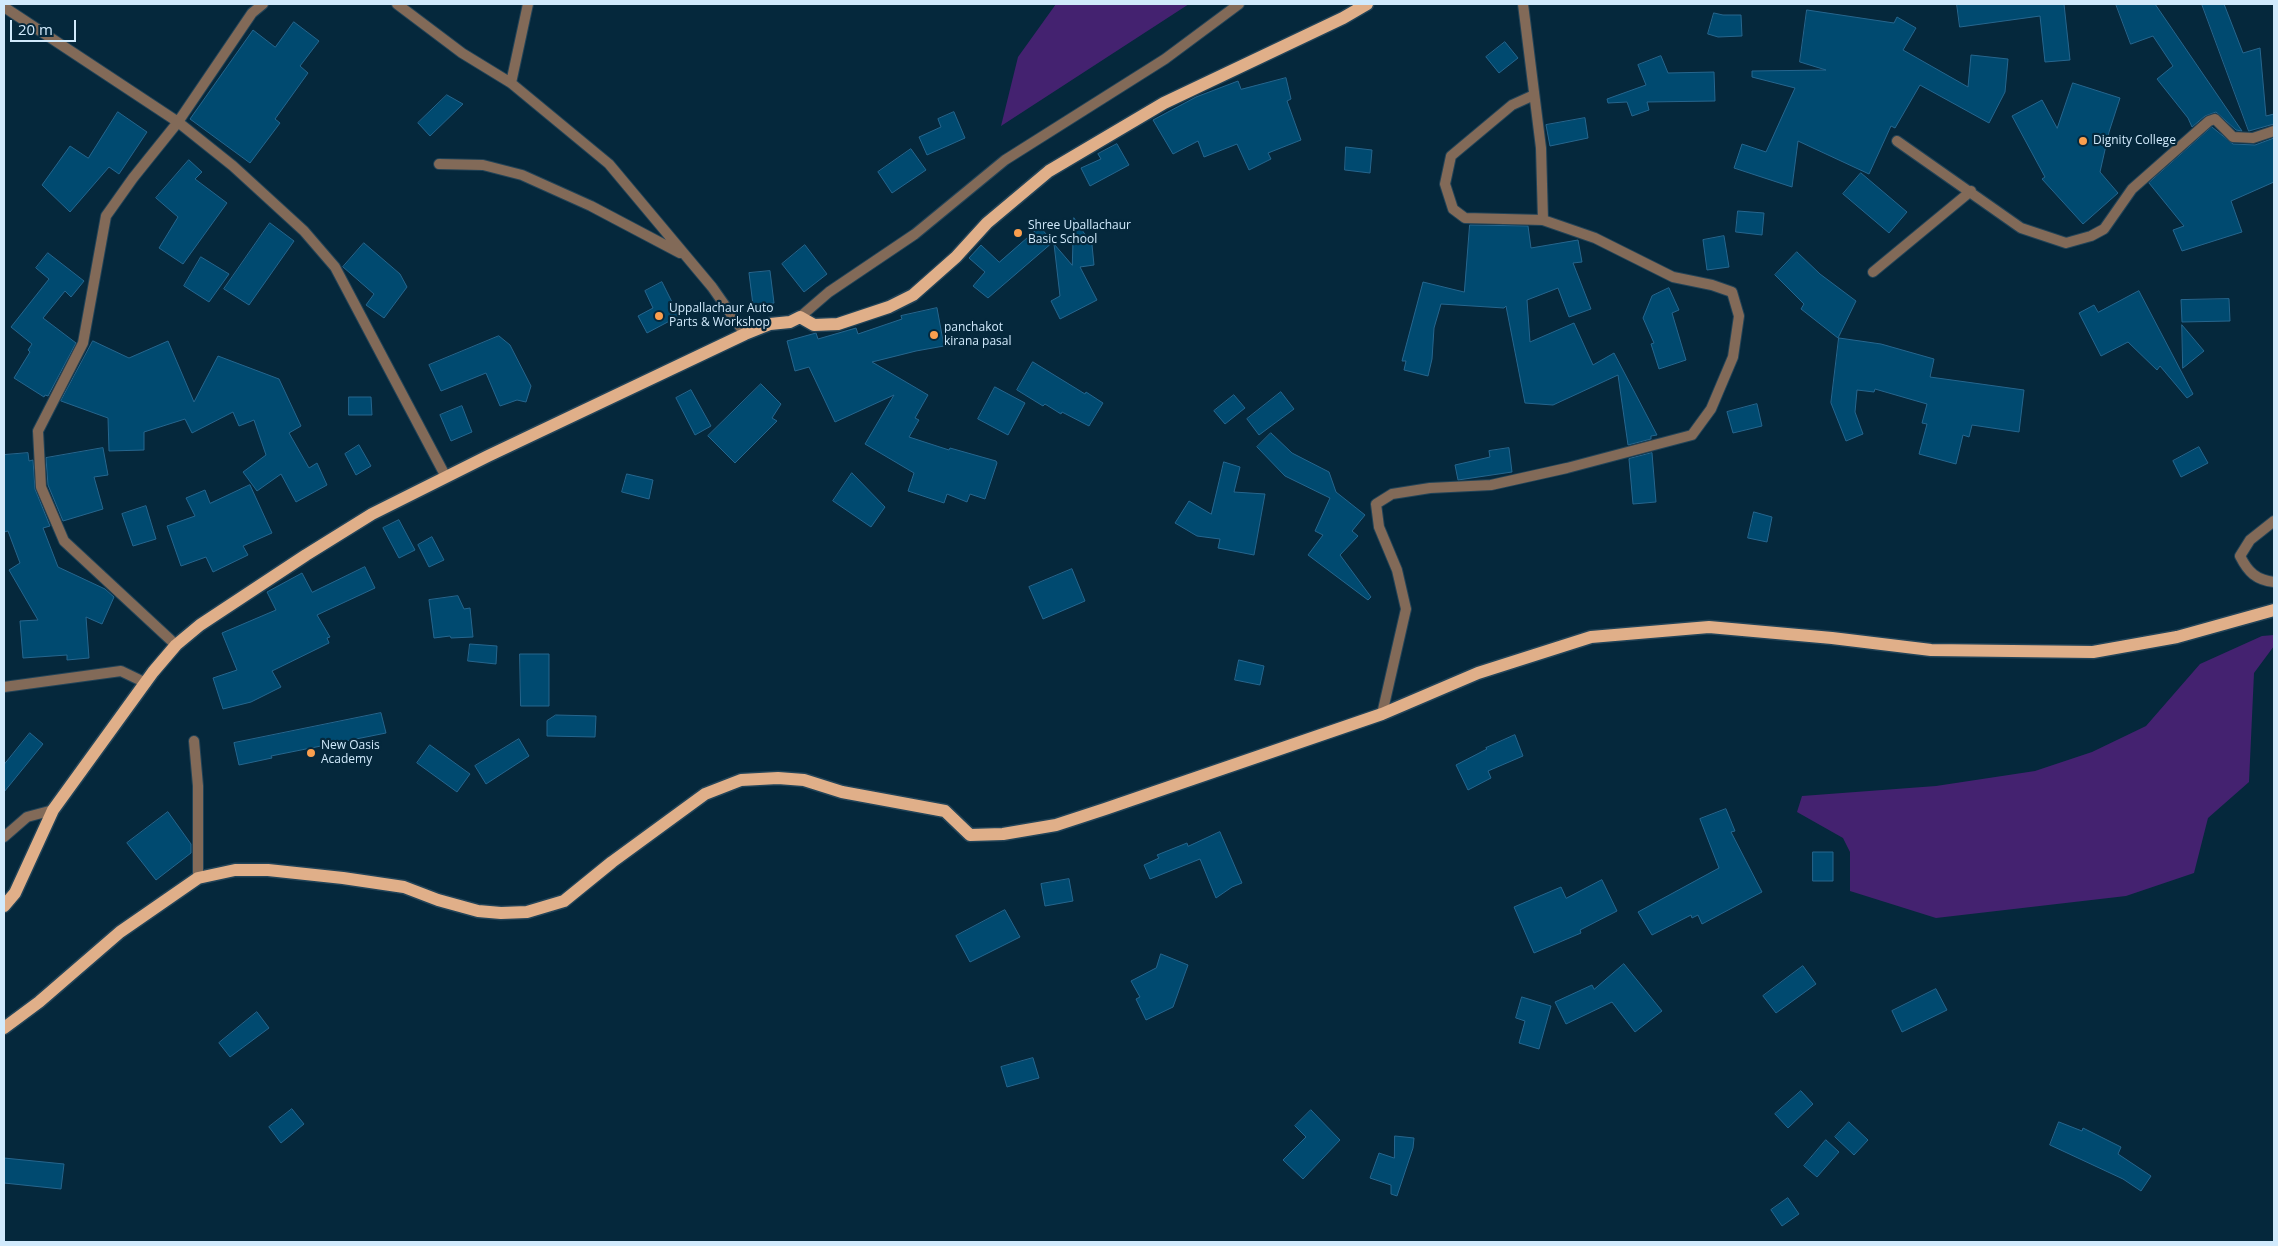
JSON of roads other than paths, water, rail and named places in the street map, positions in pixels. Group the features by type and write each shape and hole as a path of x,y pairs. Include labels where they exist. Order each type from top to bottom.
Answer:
{"main road":[{"path":"4,906 18,886 53,810 176,645 200,625 372,514 745,334 770,324 790,322 800,317 814,325 838,324 889,307 912,295 956,257 987,223 1049,171 1164,103 1343,18 1367,4"},
{"path":"4,1028 39,1002 120,932 198,878 235,870 268,870 344,878 404,887 438,900 478,911 501,913 527,912 564,901 612,862 705,794 741,780 778,778 804,780 852,794 945,811 970,835 1003,834 1064,822 1382,714 1478,673 1592,637 1709,627 1832,638 1931,650 2093,652 2177,637 2274,610"}],"street":[{"path":"176,645 64,541 41,487 38,431 83,343 106,216 133,178 178,122 252,13 263,4"},
{"path":"397,4 462,53 511,83 609,164 712,287 745,334"},
{"path":"511,83 528,4"},
{"path":"800,317 829,292 915,234 1005,160 1165,59 1239,4"},
{"path":"1523,4 1541,148 1543,220"},
{"path":"4,7 178,122 240,172 304,231 335,267 446,477"},
{"path":"1382,714 1406,610 1397,570 1380,527 1376,504 1392,494 1430,488 1491,485 1567,468 1692,434 1711,410 1733,357 1740,316 1732,292 1712,285 1673,277 1594,238 1543,220 1465,218 1453,209 1445,184 1452,156 1512,105 1534,95"},
{"path":"1897,141 1971,191 2021,228 2066,243 2091,236 2104,229 2132,188 2209,121 2215,118 2234,137 2253,138 2274,131"},
{"path":"439,164 483,165 522,175 591,206 686,256"},
{"path":"1873,272 1971,191"},
{"path":"2274,521 2250,540 2240,556 2246,570 2261,581 2274,582"},
{"path":"4,687 121,671 146,683"},
{"path":"194,740 198,786 198,878"},
{"path":"4,837 27,817 53,810"}],"place":[{"name":"Dignity College","path":"2083,141"},
{"name":"Shree Upallachaur Basic School","path":"1018,233"},
{"name":"Uppallachaur Auto Parts & Workshop","path":"659,316"},
{"name":"panchakot kirana pasal","path":"934,335"},
{"name":"New Oasis Academy","path":"311,753"}]}
